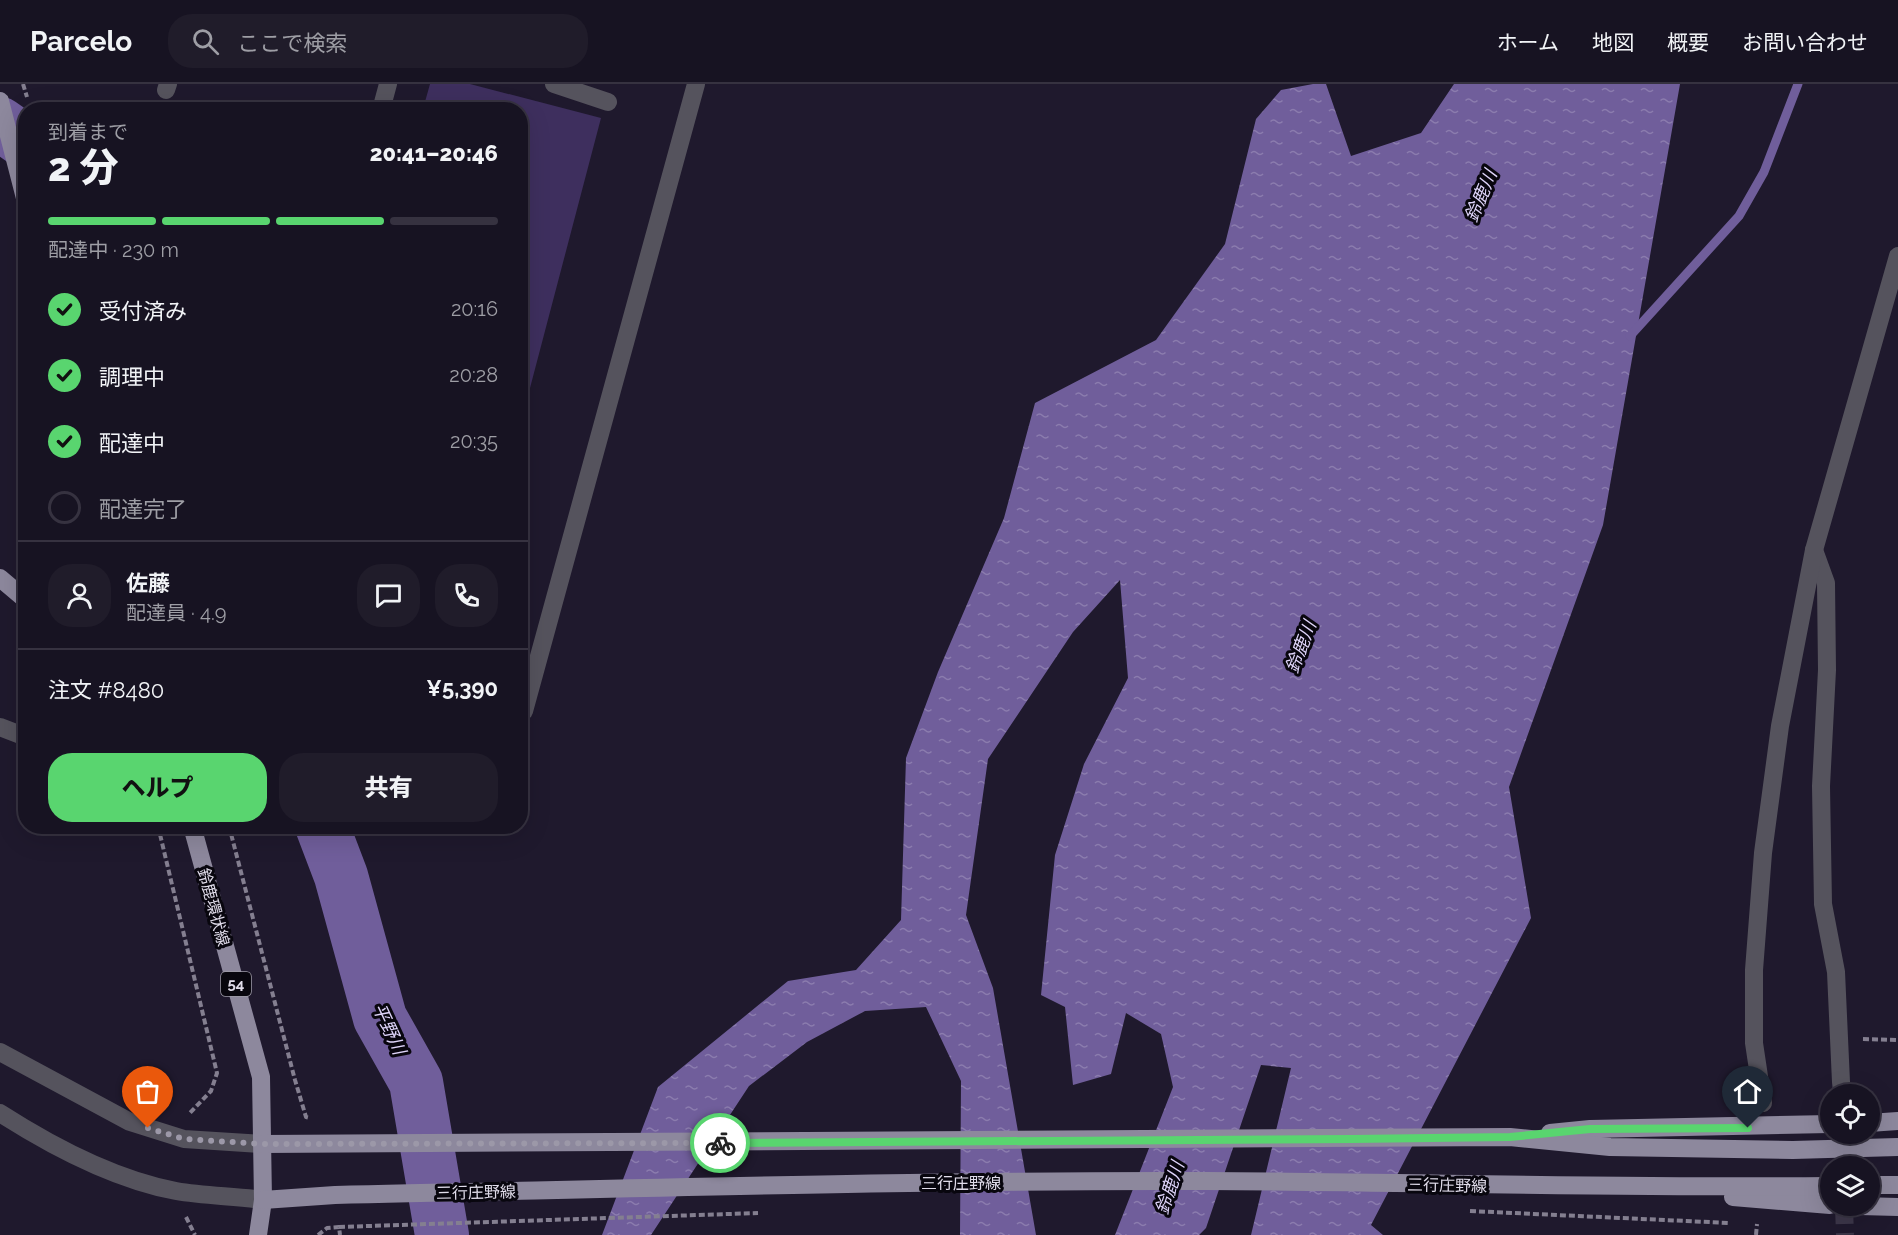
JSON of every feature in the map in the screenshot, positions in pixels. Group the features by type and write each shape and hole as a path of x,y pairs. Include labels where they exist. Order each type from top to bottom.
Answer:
{"main road":[{"path":"0,100 18,171"},
{"path":"0,578 18,593"},
{"name":"鈴鹿環状線","path":"194,834 261,1077 263,1200 258,1235"},
{"path":"1880,1122 1898,1121"},
{"path":"262,1144 327,1146 1510,1137 1590,1129 1820,1125"},
{"path":"1510,1137 1610,1147 1793,1150 1898,1147"},
{"name":"三行庄野線","path":"263,1200 335,1195 859,1183 1194,1181 1660,1188 1820,1186"},
{"path":"1880,1185 1898,1185"},
{"name":"三行庄野線","path":"1660,1188 1793,1204 1820,1205"},
{"path":"1880,1207 1898,1207"}],"street":[{"path":"383,102 388,84"},
{"path":"555,84 608,102"},
{"path":"528,696 696,84"},
{"path":"1763,1103 1754,1043 1754,970 1763,853 1780,726 1814,550 1898,256"},
{"path":"1814,550 1826,583 1827,669 1821,786 1823,904 1836,972 1841,1082"},
{"path":"0,727 18,734"},
{"path":"0,1052 130,1122 184,1139 262,1144"},
{"path":"0,1113 35,1136 108,1170 176,1191 263,1200"}],"path":[{"path":"160,834 217,1073 211,1091 189,1114"},
{"path":"231,834 295,1080 306,1117 314,1119"},
{"path":"1839,1039 1898,1040"},
{"path":"1465,1211 1733,1223"},
{"path":"318,1235 327,1228 339,1227 622,1220 770,1212"},
{"path":"1745,1223 1756,1224"},
{"path":"339,1227 340,1235"}],"shaded area":[{"path":"430,84 470,84 601,118 528,396 528,102 425,102"}],"water":[{"name":"鈴鹿川","path":"1326,84 1351,156 1421,133 1454,84 1680,84 1603,525 1509,787 1531,918 1371,1225 1383,1235 1251,1235 1291,1068 1261,1065 1206,1228 1199,1235 1115,1235 1173,1087 1161,1034 1126,1013 1111,1074 1073,1085 1065,1007 1041,995 1055,855 1084,764 1128,678 1120,580 1073,632 988,759 966,915 993,988 1036,1235 960,1235 961,1081 926,1007 865,1011 807,1042 749,1086 651,1235 602,1235 658,1087 788,981 856,970 901,920 906,758 938,672 1004,518 1035,403 1156,340 1225,244 1256,119 1281,90"}],"waterway":[{"path":"1630,336 1739,216 1764,172 1798,84"},
{"name":"平野川","path":"0,124 18,136"},
{"name":"平野川","path":"325,834 341,876 380,1018 416,1082 442,1235"}],"tunnel":[{"path":"1842,1144 1843,1156"},
{"path":"1844,1216 1845,1235"}],"way so far":[{"path":"148,1128 184,1139 327,1146 720,1143"}],"route":[{"path":"720,1143 1510,1137 1590,1129 1748,1128"}]}
